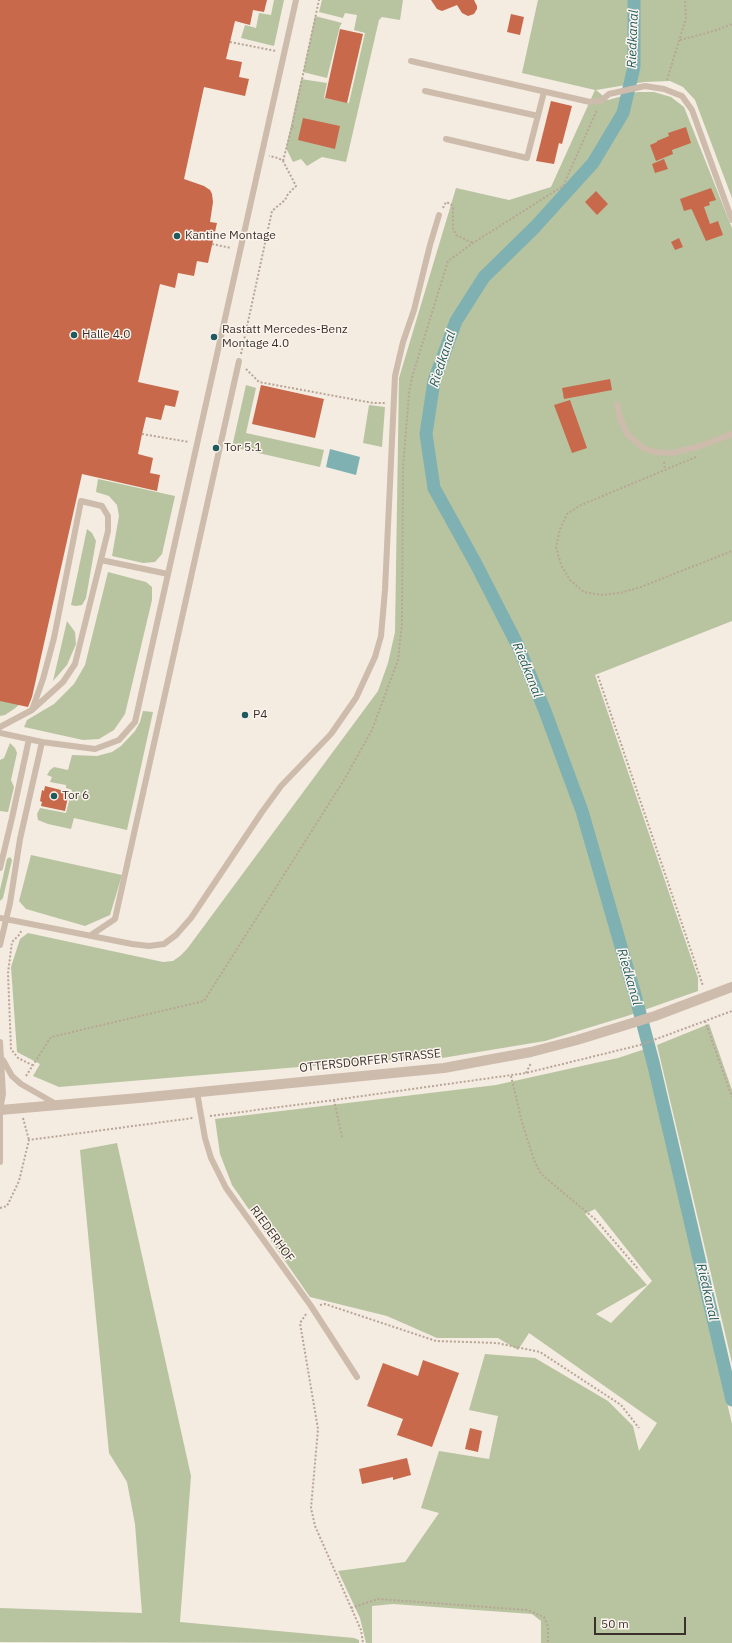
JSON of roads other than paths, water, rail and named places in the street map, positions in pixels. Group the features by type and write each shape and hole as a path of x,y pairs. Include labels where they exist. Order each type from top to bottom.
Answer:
{"street":[{"name":"OTTERSDORFER STRASSE","path":"0,1110 444,1068 531,1052 578,1040 655,1016 732,987"}],"lane":[{"path":"0,733 42,742 95,749 119,740 134,722 296,0"},
{"path":"411,61 590,102 601,101 609,94 645,86 664,89 682,96 692,110 732,220"},
{"path":"425,91 538,116"},
{"path":"446,139 527,158 544,92"},
{"path":"2,918 132,944 149,946 164,944 176,936 191,918 281,786 331,734 356,698 375,657 381,636 385,590 395,376 439,214"},
{"path":"91,935 115,919 239,361"},
{"path":"616,404 627,434 643,448 656,452 672,453 700,446 732,434"},
{"path":"0,727 32,710 63,682 76,664 108,530 108,516 102,506 81,501 54,638 32,710"},
{"path":"101,560 168,574"},
{"path":"0,868 29,739"},
{"path":"0,945 2,918 10,903 20,839 42,742"},
{"path":"0,1042 3,1094 0,1110 0,1162"},
{"path":"1,1057 12,1076 21,1084 58,1105"},
{"name":"RIEDERHOF","path":"197,1092 201,1117 211,1158 226,1188 311,1306 357,1377"}],"water":[{"path":"330,449 360,457 356,475 326,467"}],"waterway":[{"name":"Riedkanal","path":"634,0 634,67 623,113 593,163 535,227 484,277 456,321 434,381 426,434 434,488 476,564 518,646 545,711 582,811 653,1062 732,1400"}],"place":[{"name":"Kantine Montage","path":"177,236"},
{"name":"Halle 4.0","path":"74,335"},
{"name":"Rastatt Mercedes-Benz Montage 4.0","path":"214,337"},
{"name":"Tor 5.1","path":"216,448"},
{"name":"P4","path":"245,715"},
{"name":"Tor 6","path":"54,796"}]}
